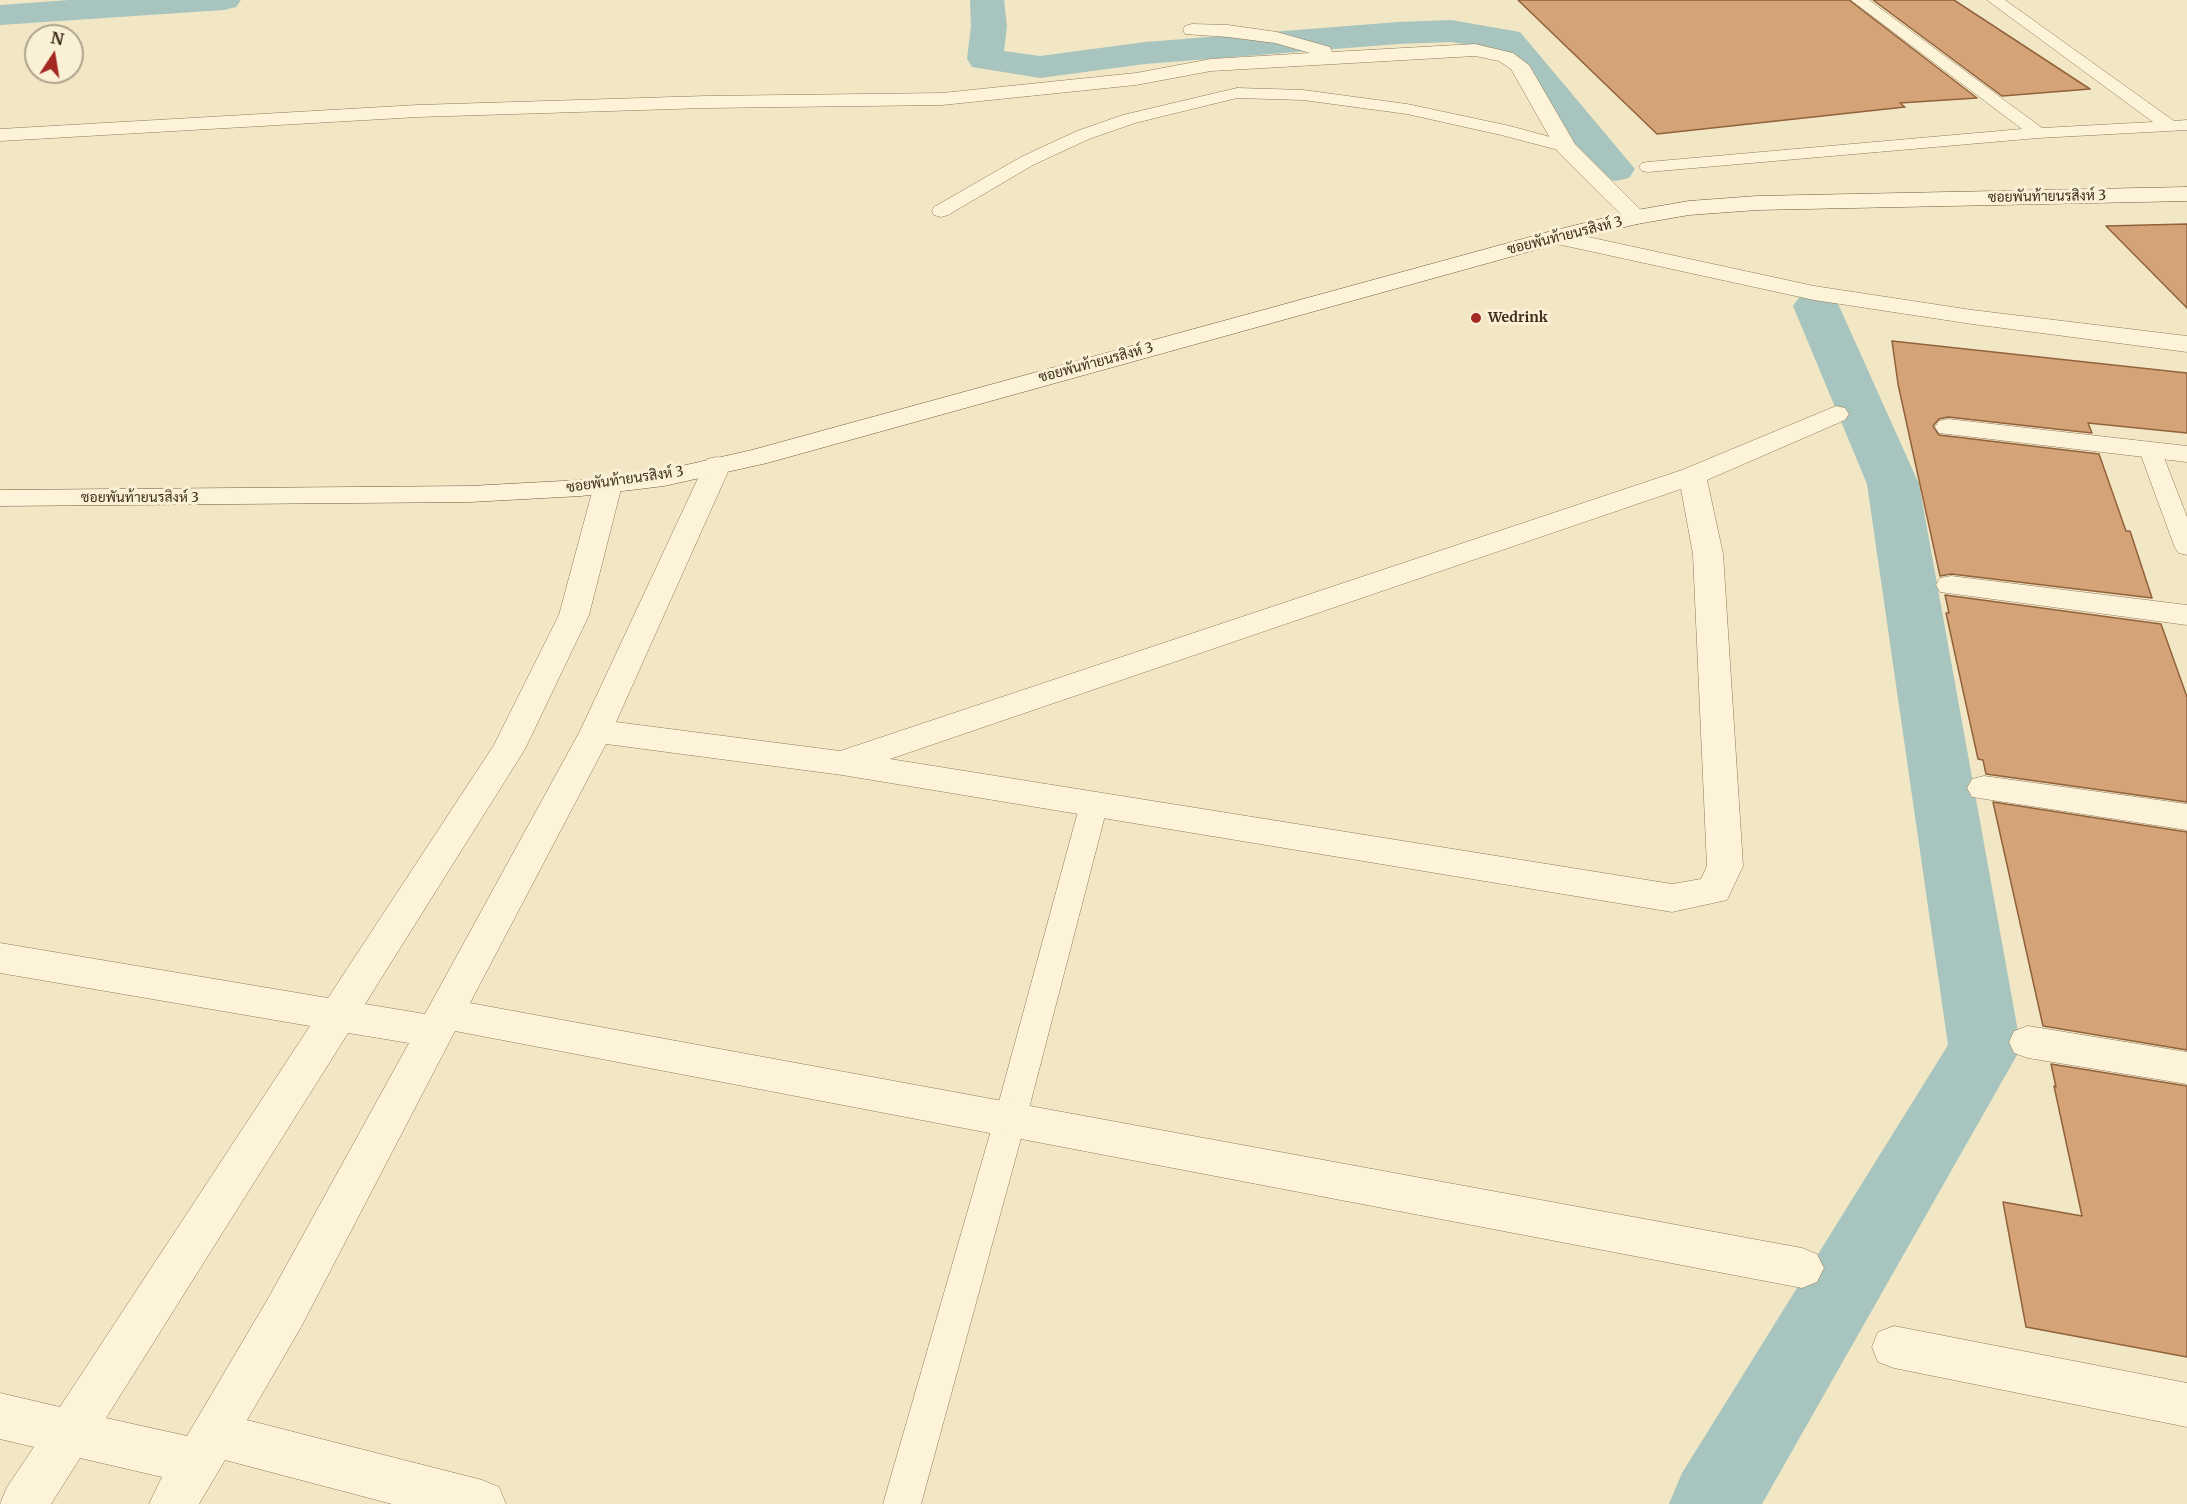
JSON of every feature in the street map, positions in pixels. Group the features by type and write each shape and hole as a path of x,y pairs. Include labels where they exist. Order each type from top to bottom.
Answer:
{"street":[{"path":"1192,30 1277,38 1336,54 1361,58"},
{"path":"0,135 418,111 706,102 942,99 1136,79 1211,65 1475,50 1506,57 1519,65 1566,147 1637,217"},
{"name":"ซอยพันท้ายนรสิงห์ 3","path":"0,498 458,494 664,478 758,457 1556,237 1637,217 1689,208 1757,203 2187,194"},
{"path":"1556,237 1815,293 1972,317 2187,344"},
{"path":"842,763 1692,476 1836,414"},
{"path":"1948,427 2187,454"},
{"path":"173,1504 285,1312 596,731 717,465"},
{"path":"596,731 842,763 1672,898 1714,890 1725,866 1724,842 1708,554 1692,476"},
{"path":"24,1504 509,749 574,615 608,484"},
{"path":"1951,585 2187,615"},
{"path":"1984,788 2187,817"},
{"path":"0,958 339,1015 441,1023 1010,1120 1802,1268"},
{"path":"2028,1042 2187,1068"},
{"path":"1894,1347 2187,1405"},
{"path":"0,1416 70,1432 206,1448 482,1504"}],"lane":[{"path":"1859,0 2038,133"},
{"path":"1995,0 2179,125"},
{"path":"941,211 1027,161 1083,135 1129,119 1237,93 1303,95 1407,110 1504,130 1566,147"},
{"path":"1648,167 2038,133 2179,125"},
{"path":"2150,450 2187,548"},
{"path":"902,1504 1010,1120 1094,804"}],"building":[{"path":"1518,0 1849,0 1977,98 1900,103 1905,107 1657,134"},
{"path":"1873,0 1954,0 2090,89 2002,96"},
{"path":"2187,224 2187,308 2106,226"},
{"path":"1892,341 2187,373 2187,433 2088,423 2092,433 1948,417 1939,419 1933,426 1939,435 2099,454 2126,531 2130,531 2152,598 1951,574 1940,576 1898,384"},
{"path":"1945,595 2161,624 2187,697 2187,802 1986,774 1983,760 1978,759 1946,613 1949,613"},
{"path":"1993,802 2187,832 2187,1050 2043,1026"},
{"path":"2051,1064 2187,1086 2187,1357 2026,1327 2003,1202 2082,1216"}],"waterway":[{"path":"0,15 224,0"},
{"path":"987,0 989,26 985,59 1040,67 1145,53 1398,33 1451,31 1507,40 1615,169"},
{"path":"1713,1504 1985,1048 1893,484 1816,306"}],"place":[{"name":"Wedrink","path":"1476,318"}]}
